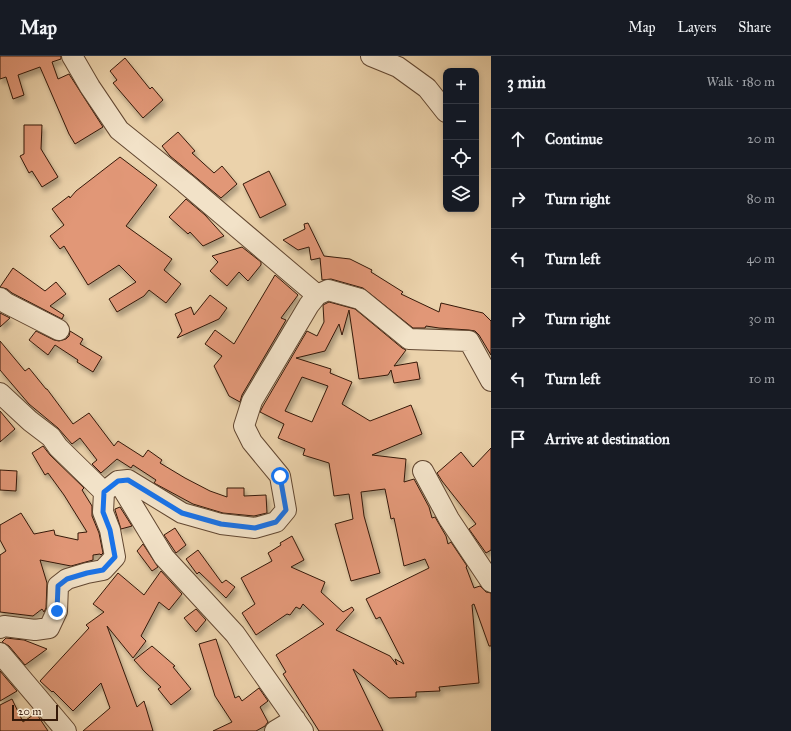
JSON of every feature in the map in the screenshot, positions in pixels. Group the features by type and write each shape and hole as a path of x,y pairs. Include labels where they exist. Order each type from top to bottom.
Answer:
{"street":[{"path":"72,56 90,87 119,130 185,183 316,294"},
{"path":"372,56 398,67 427,88 443,108"},
{"path":"0,628 4,626 35,630 48,628 57,611 58,586 67,579 103,570 115,557 110,530 103,512 111,487 128,480 182,513 221,524 255,528 276,522 286,510 280,476 252,442 244,426 252,402 316,294 328,290 360,299 409,339 469,342 491,381"},
{"path":"0,298 6,303 59,330"},
{"path":"0,393 30,421 51,437 58,446 111,487 164,557 236,634 299,725 275,731"},
{"path":"423,471 449,519 491,582"},
{"path":"0,653 66,731"}],"building":[{"path":"0,56 61,56 61,59 52,62 58,79 69,74 103,127 75,144 69,134 40,67 18,75 24,95 13,99 6,77 0,79"},
{"path":"125,58 150,89 152,87 163,100 143,118 113,83 117,80 110,71"},
{"path":"24,125 42,125 41,149 58,177 42,187 32,171 29,173 20,156 24,154"},
{"path":"178,132 195,151 192,153 214,173 222,166 237,184 221,198 170,156 162,146"},
{"path":"120,157 157,185 126,226 172,259 164,270 181,284 166,303 149,290 144,296 117,312 109,299 136,282 119,265 88,285 64,246 60,249 50,236 64,225 52,209 69,196 70,198 76,191"},
{"path":"269,171 286,205 260,218 243,184"},
{"path":"186,199 205,215 224,236 203,246 190,232 188,234 169,217"},
{"path":"308,223 324,256 350,259 372,270 371,272 403,292 401,294 439,312 441,303 483,313 491,321 491,355 475,331 426,326 425,328 413,328 363,288 331,279 322,280 320,258 311,260 309,247 298,250 283,240 305,229 304,224"},
{"path":"242,247 261,262 261,265 248,281 239,272 227,286 210,271 218,262 212,256"},
{"path":"13,268 45,291 56,282 66,294 50,306 64,315 62,319 7,289 0,287"},
{"path":"275,275 298,295 281,318 286,320 242,395 240,402 229,396 214,366 222,356 205,344 215,330 234,344"},
{"path":"210,295 227,308 219,319 177,338 182,331 175,314 191,307 194,315"},
{"path":"329,302 355,309 406,350 394,366 417,362 420,379 394,383 391,370 388,375 359,379 349,310 342,335 339,324 325,351 296,358 331,369 330,373 352,382 342,404 370,421 411,405 422,434 372,455 406,459 404,482 414,479 429,507 432,518 435,517 446,536 448,544 451,542 467,566 466,567 474,588 480,586 486,592 491,593 491,646 489,646 474,604 472,605 479,683 439,687 440,691 416,692 416,697 389,698 353,669 383,731 319,731 283,674 286,672 276,655 324,624 303,604 300,609 296,607 290,615 287,614 256,635 242,613 255,604 241,578 272,561 268,553 281,545 280,543 292,536 304,560 291,567 325,582 321,592 343,612 352,607 354,610 336,630 390,656 397,665 395,659 404,664 380,617 376,619 366,599 429,568 425,559 404,566 394,518 391,519 385,489 361,492 364,516 380,573 351,581 335,524 353,519 349,494 334,496 329,463 303,455 305,449 278,438 284,424 260,412 307,331 317,336 324,322 323,305","holes":["302,377 328,386 312,422 285,411"]},
{"path":"0,313 10,318 0,327"},
{"path":"36,331 59,341 66,339 69,336 70,331 83,339 80,344 102,357 93,372 55,345 48,355 29,340"},
{"path":"0,341 25,371 29,368 73,424 89,413 114,446 118,441 143,457 148,450 162,460 160,463 185,478 210,491 227,497 227,488 244,488 244,496 266,495 267,513 254,516 223,513 193,504 154,483 156,480 133,465 131,468 117,459 101,473 92,464 97,460 80,438 72,444 58,428 29,404 0,370"},
{"path":"0,411 15,429 0,442"},
{"path":"43,446 50,455 84,488 82,490 92,506 92,516 99,533 103,553 101,555 93,555 93,560 71,566 40,560 47,583 46,608 44,612 42,609 33,616 0,612 0,555 6,551 0,540 0,525 21,513 34,534 54,530 55,535 78,540 78,533 87,532 64,495 48,473 45,475 32,453"},
{"path":"491,448 491,550 486,553 469,529 476,524 437,473 461,452 473,467"},
{"path":"0,470 17,471 16,491 0,490"},
{"path":"120,507 132,526 121,529 115,510"},
{"path":"175,528 186,545 176,553 164,535"},
{"path":"143,544 158,567 152,571 137,551"},
{"path":"198,550 222,583 226,580 235,587 226,598 199,572 197,574 186,559"},
{"path":"161,571 182,594 169,610 159,602 141,636 146,641 133,658 107,626 137,707 144,701 153,731 83,731 110,708 101,683 73,711 53,691 52,692 40,681 89,628 86,625 104,612 93,604 118,573 144,595"},
{"path":"196,609 206,620 196,632 184,618"},
{"path":"6,638 24,640 47,649 25,665 9,646 2,642"},
{"path":"216,639 235,698 239,696 242,701 259,688 268,701 260,707 268,722 265,726 256,731 213,731 232,722 215,696 199,644"},
{"path":"152,646 175,666 173,667 191,689 171,705 158,689 161,687 134,660"},
{"path":"0,671 17,691 0,701"},
{"path":"12,699 23,722 36,713 48,731 0,731 0,705"}],"route":[{"path":"57,611 58,586 67,579 103,570 115,557 110,530 103,512 104,492 118,481 128,480 182,513 221,524 255,528 276,522 286,510 280,476"}]}
